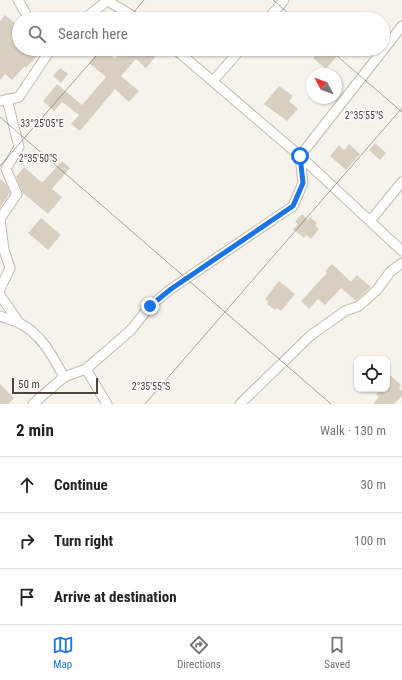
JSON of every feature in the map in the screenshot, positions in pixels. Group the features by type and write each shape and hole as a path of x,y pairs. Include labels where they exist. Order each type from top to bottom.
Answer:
{"street":[{"path":"18,0 25,12"},
{"path":"92,12 106,0 126,12"},
{"path":"274,12 284,0"},
{"path":"390,41 402,26"},
{"path":"0,289 10,268 4,250 0,219 17,194 6,169 19,147 3,100 20,97 46,56"},
{"path":"183,56 300,156 402,251"},
{"path":"212,81 235,56"},
{"path":"32,404 64,377 86,368 131,330 150,306 171,289 293,206 303,183 300,156 378,56"},
{"path":"370,221 402,182"},
{"path":"240,404 310,336 345,311 359,306 377,290 390,272 402,263"},
{"path":"0,295 20,324"},
{"path":"0,316 20,324 34,333 49,350 64,377"},
{"path":"86,368 107,404"}],"building":[{"path":"5,15 12,21 12,56 37,56 12,80 5,74 0,80 0,21"},
{"path":"95,56 111,56 115,59 117,56 155,57 146,68 136,59 121,76 139,91 129,102 115,89 80,131 71,124 79,115 62,102 54,111 43,101 57,84 82,105 106,77 89,63"},
{"path":"315,56 337,56 327,68 313,58"},
{"path":"60,68 68,74 61,83 53,76"},
{"path":"279,86 293,96 289,101 298,109 287,121 264,104"},
{"path":"375,143 386,153 380,160 369,150"},
{"path":"349,144 360,154 346,170 330,156 339,145 344,150"},
{"path":"62,161 70,168 52,189 62,197 48,214 23,193 16,177 24,167 41,182 43,182"},
{"path":"0,179 7,185 10,193 0,208"},
{"path":"302,214 308,220 310,217 317,223 315,225 319,229 311,239 306,235 304,238 293,229 298,224 295,222"},
{"path":"41,218 61,235 48,250 28,233"},
{"path":"332,264 351,282 357,275 371,287 356,301 341,288 325,305 318,299 309,309 301,301 327,273 325,271"},
{"path":"279,281 295,294 281,311 277,308 275,310 267,304 269,302 265,299"},
{"path":"391,376 401,385 399,388 402,391 402,396 394,404 373,404 379,397 376,394 378,392 390,392"},
{"path":"0,384 14,398 8,404 0,404"}],"route":[{"path":"150,306 171,289 293,206 303,183 300,156"}]}
